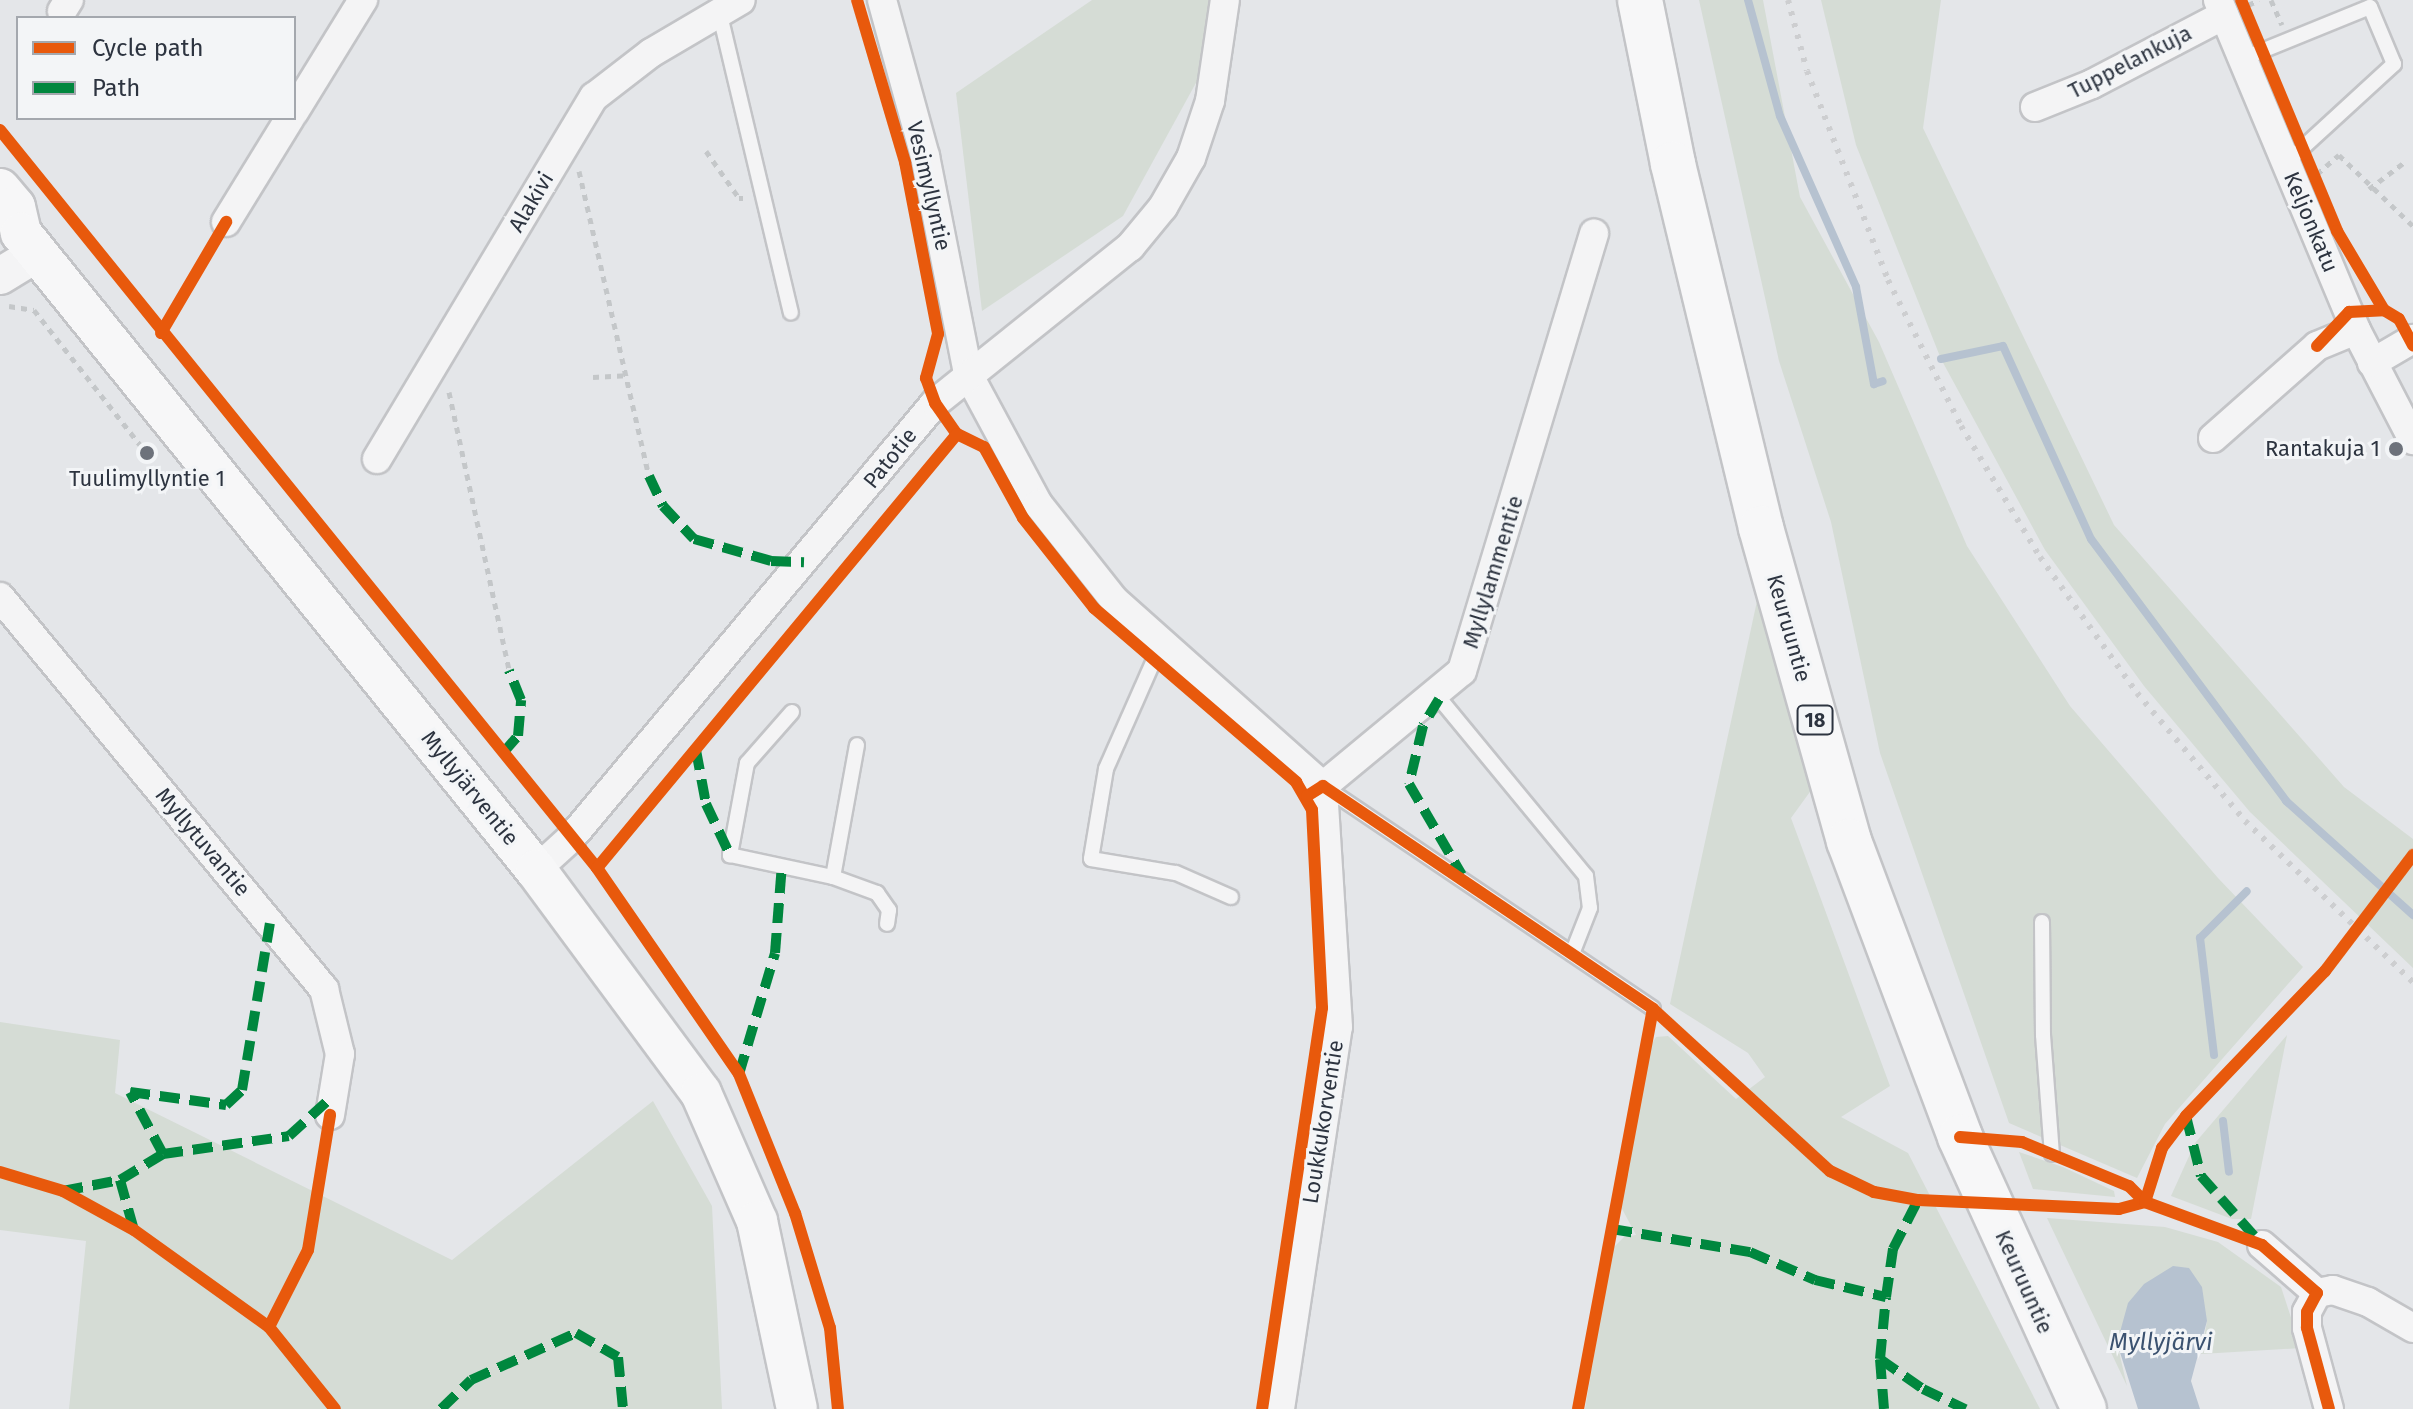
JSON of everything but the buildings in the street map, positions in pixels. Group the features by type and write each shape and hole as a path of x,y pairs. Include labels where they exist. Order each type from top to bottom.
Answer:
{"highway":[{"name":"Keuruuntie","path":"1640,0 1673,164 1761,528 1849,841 1960,1137 2084,1409"}],"main road":[{"name":"Myllyjärventie","path":"0,189 15,207 20,237 536,870 701,1093 757,1221 797,1409"}],"street":[{"path":"296,109 363,0"},
{"name":"Vesimyllyntie","path":"882,0 925,156 968,374"},
{"name":"Patotie","path":"536,870 571,838 935,403 1130,247 1163,207 1191,158 1210,101 1225,0"},
{"name":"Keljonkatu","path":"2227,5 2252,55 2294,156 2356,330 2413,440"},
{"name":"Tuppelankuja","path":"2035,107 2092,84 2227,5"},
{"name":"Alakivi","path":"377,459 594,97 651,53 730,6"},
{"path":"226,222 289,120"},
{"name":"Myllylammentie","path":"1323,786 1462,671 1594,233"},
{"path":"0,276 20,237"},
{"path":"2213,438 2317,346 2356,330"},
{"path":"2372,363 2413,339"},
{"path":"968,374 1038,504 1114,600 1323,786"},
{"name":"Myllytuvantie","path":"0,597 324,989 340,1054 330,1115"},
{"name":"Loukkukorventie","path":"1280,1409 1338,1027 1323,786"},
{"path":"2262,1245 2317,1293"},
{"path":"2317,1293 2333,1290 2357,1298 2413,1328"},
{"path":"2317,1293 2307,1312 2307,1328 2329,1409"}],"lane":[{"path":"730,6 762,195 791,313"},
{"path":"2252,55 2370,7 2394,64 2294,156"},
{"path":"1154,660 1106,769 1091,859 1176,873 1231,897"},
{"path":"1435,693 1586,876 1590,908 1572,954"},
{"path":"792,712 747,763 730,855 833,877 877,893 889,910 887,924"},
{"path":"833,877 857,745"},
{"path":"1323,786 1653,1009"},
{"path":"2042,922 2052,1154"}],"path":[{"path":"2227,5 2252,55"},
{"path":"571,135 649,476"},
{"path":"706,151 739,198 762,195"},
{"path":"2294,156 2317,182 2339,155 2369,189 2413,226"},
{"path":"2369,189 2406,161"},
{"path":"0,308 34,310 152,460"},
{"path":"593,377 626,375"},
{"path":"447,381 509,670"}],"shaded area":[{"path":"1092,0 1209,0 1197,81 1123,216 982,311 956,93"},
{"path":"1699,0 1763,0 1800,197 1879,342 1967,546 2070,706 2218,878 2303,967 2165,1124 2137,1178 2009,1123 1880,753 1831,522 1779,361"},
{"path":"1821,0 1941,0 1923,128 2114,525 2344,787 2413,839 2413,968 2250,812 2144,686 2045,550 1941,359 1856,145"},
{"path":"1757,601 1812,789 1791,818 1890,1086 1841,1117 1908,1153 2040,1409 1585,1409 1612,1249 1624,1237 1636,1235 1620,1205 1650,1047 1656,1037 1668,1036 1736,1099 1765,1077 1748,1053 1670,1004"},
{"path":"0,1022 120,1040 115,1093 452,1260 653,1101 712,1206 722,1409 69,1409 86,1241 0,1230"},
{"path":"2287,1035 2251,1219 2232,1219 2171,1196 2195,1143"},
{"path":"2019,1152 2063,1167 2114,1191 2115,1197 2033,1189"},
{"path":"2047,1218 2165,1227 2218,1242 2281,1287 2301,1348 2201,1354 2207,1321 2117,1343 2127,1386"}],"water":[{"name":"Myllyjärvi","path":"2173,1266 2189,1268 2202,1287 2207,1321 2191,1381 2200,1409 2138,1409 2117,1343 2128,1303 2144,1284"}],"waterway":[{"path":"1748,0 1780,116 1856,287 1874,384 1883,381"},
{"path":"1941,359 2003,346 2091,539 2286,801 2413,915"},
{"path":"2214,1055 2200,938 2247,891"},
{"path":"2223,1121 2229,1172"}],"railway":[{"path":"1788,0 1807,71 1888,280 1961,426 2040,557 2137,693 2245,821 2413,982"}],"marked path":[{"path":"649,476 663,506 694,539 771,561 804,562"},
{"path":"503,753 518,736 521,700 509,670"},
{"path":"1439,699 1423,726 1409,784 1462,875"},
{"path":"696,750 706,804 730,855"},
{"path":"739,1074 775,953 782,865"},
{"path":"163,1154 130,1092 226,1105 242,1090 270,923"},
{"path":"63,1191 120,1180 163,1154 289,1136 333,1096"},
{"path":"2186,1116 2201,1176 2257,1239"},
{"path":"120,1180 134,1230"},
{"path":"1884,1409 1880,1359 1893,1249 1918,1200"},
{"path":"1612,1229 1750,1252 1815,1280 1886,1297"},
{"path":"441,1409 471,1380 576,1333 618,1357 623,1409"},
{"path":"1880,1359 1923,1389 1965,1409"}],"cycle path":[{"path":"857,0 905,162 938,334 926,378 935,403 957,434 984,447 1023,518 1094,608 1296,782 1312,810 1322,1008 1262,1409"},
{"path":"2241,0 2337,231 2384,310"},
{"path":"0,130 597,868 739,1074 795,1213 830,1328 838,1409"},
{"path":"161,333 226,222"},
{"path":"2317,346 2349,312 2384,310 2399,319 2413,345"},
{"path":"597,868 957,434"},
{"path":"1307,796 1323,786 1653,1009 1830,1171 1874,1192 1918,1200 2119,1209 2145,1202"},
{"path":"2145,1202 2162,1148 2186,1116 2325,971 2413,855"},
{"path":"1578,1409 1653,1009"},
{"path":"269,1327 308,1250 330,1115"},
{"path":"1960,1137 2022,1142 2129,1186 2145,1202 2262,1245 2317,1293 2307,1312 2307,1328 2329,1409"},
{"path":"0,1172 63,1191 134,1230 269,1327 335,1409"}],"place":[{"name":"Rantakuja 1","path":"2396,449"},
{"name":"Tuulimyllyntie 1","path":"147,453"}]}
